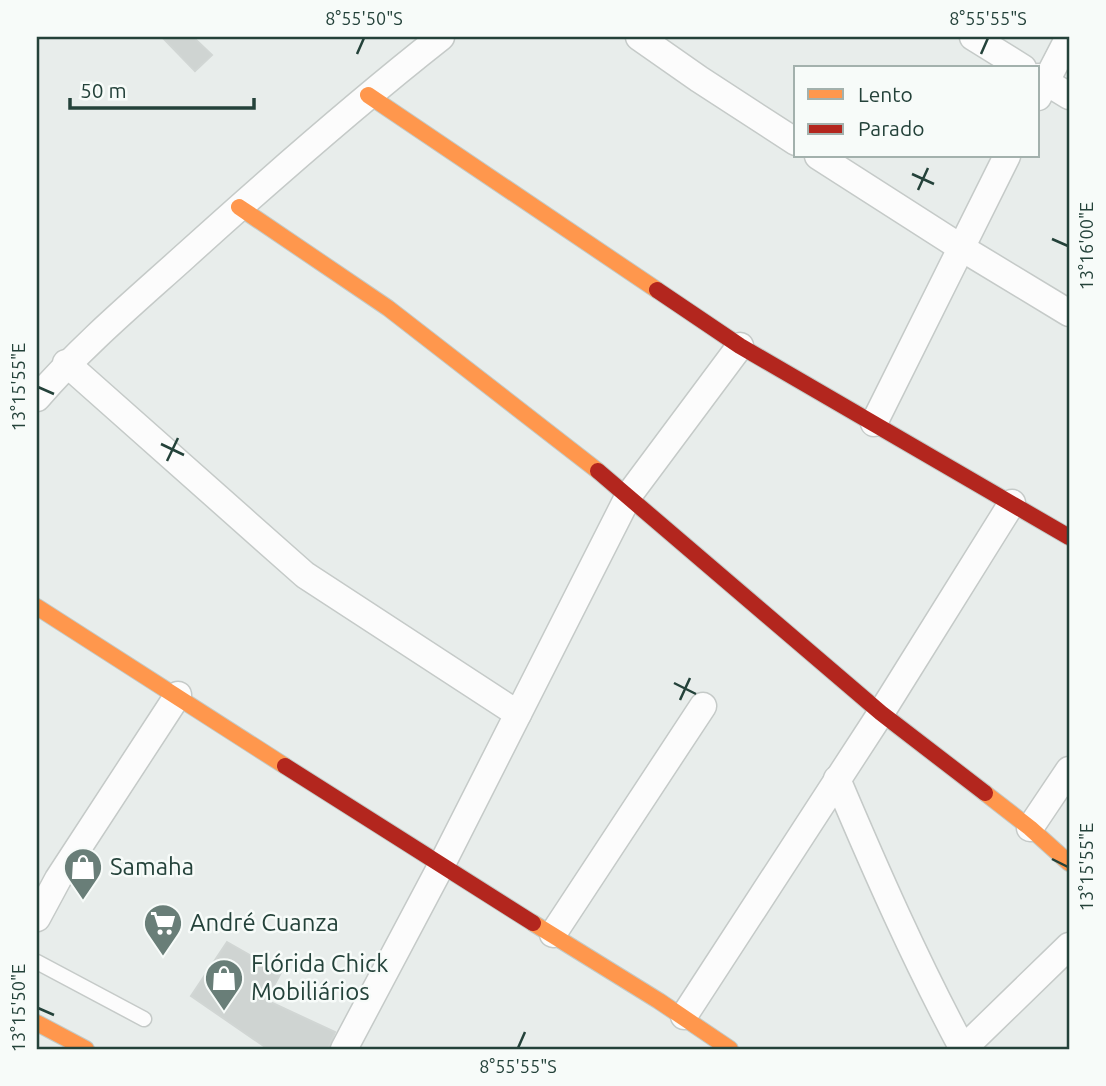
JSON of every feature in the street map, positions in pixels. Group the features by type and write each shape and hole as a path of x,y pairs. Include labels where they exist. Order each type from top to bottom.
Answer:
{"main road":[{"path":"368,95 740,346 1069,537"},
{"path":"239,207 388,308 629,495 881,713 1030,828 1069,863"},
{"path":"37,607 441,866 684,1016 730,1049"},
{"path":"37,1023 86,1049"}],"street":[{"path":"37,398 66,363 239,207 368,95 441,37"},
{"path":"639,37 794,141"},
{"path":"973,37 1015,66"},
{"path":"1040,76 1069,37"},
{"path":"1040,83 1069,96"},
{"path":"821,158 1069,313"},
{"path":"874,422 1006,158"},
{"path":"345,1049 629,495 740,346"},
{"path":"66,363 305,575 518,714"},
{"path":"684,1016 881,713 1012,503"},
{"path":"37,918 58,878 178,695"},
{"path":"553,934 703,706"},
{"path":"1030,828 1069,770"},
{"path":"838,779 883,888 963,1049 1069,946"}],"lane":[{"path":"37,962 144,1019"}],"building":[{"path":"162,37 193,37 212,55 195,71"},
{"path":"227,942 281,973 266,1000 335,1032 328,1049 268,1049 191,996"}],"traffic: slow":[{"path":"368,95 657,290"},
{"path":"239,207 388,308 598,471"},
{"path":"37,607 285,766"},
{"path":"985,793 1069,863"},
{"path":"533,923 659,1001 730,1049"},
{"path":"37,1023 86,1049"}],"traffic: jam":[{"path":"657,290 740,346 1069,537"},
{"path":"598,471 881,713 985,793"},
{"path":"285,766 533,923"}],"place":[{"name":"Samaha","path":"83,901"},
{"name":"André Cuanza","path":"163,957"},
{"name":"Flórida Chick Mobiliários","path":"224,1012"}]}
